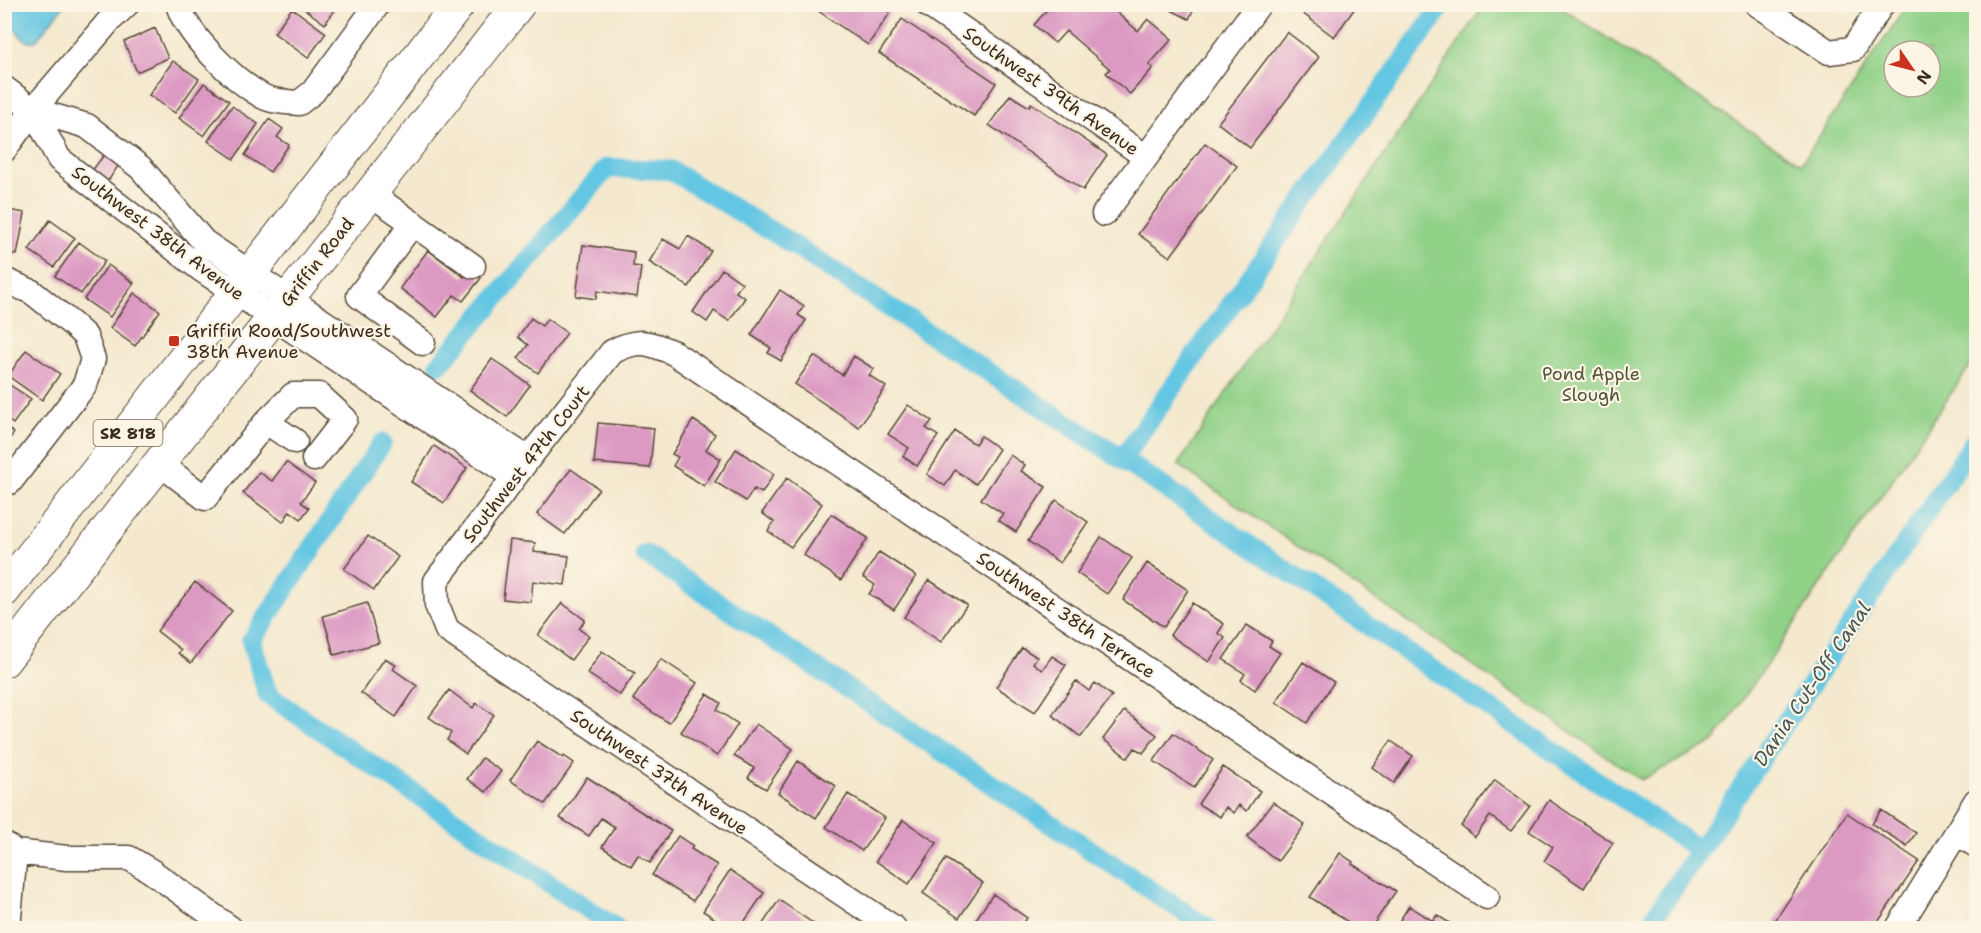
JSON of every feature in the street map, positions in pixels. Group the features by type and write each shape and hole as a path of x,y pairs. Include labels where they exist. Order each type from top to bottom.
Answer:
{"main road":[{"name":"SR 818","path":"4,591 459,4"},
{"name":"Griffin Road","path":"4,661 519,4"}],"street":[{"path":"4,150 33,110 109,21 127,4"},
{"path":"178,4 198,39 217,62 263,96 281,102 299,103 313,92 378,4"},
{"name":"Southwest 39th Avenue","path":"927,4 1146,157"},
{"path":"1104,214 1259,4"},
{"path":"1756,4 1829,52 1853,49 1882,4"},
{"name":"Southwest 38th Avenue","path":"4,88 33,110 87,126 141,168 204,242 244,283 521,468"},
{"name":"Southwest 38th Avenue","path":"33,110 59,159 208,274 244,283"},
{"path":"371,194 473,266"},
{"path":"413,223 359,296 423,343"},
{"path":"4,280 32,292 72,324 85,336 93,359 85,385 10,482 4,483"},
{"name":"Southwest 47th Court","path":"437,605 436,581 521,468 612,352 628,344 641,342"},
{"name":"Southwest 38th Terrace","path":"641,342 650,343 674,353 1487,897"},
{"path":"159,463 205,498 266,422 293,395 319,395 345,419 314,459"},
{"path":"266,422 295,441"},
{"name":"Southwest 37th Avenue","path":"437,605 447,630 894,928"},
{"path":"1898,928 1967,839 1977,801"},
{"path":"8,928 10,848 67,858 129,858 151,871 230,928"}],"green space":[{"name":"Pond Apple Slough","path":"1484,5 1557,5 1801,164 1882,42 1882,99 1942,99 1942,39 1884,39 1907,5 1976,5 1976,357 1714,742 1641,780 1178,465"}],"water":[{"path":"5,4 64,5 36,41 27,42 9,20"}],"building":[{"path":"298,4 339,4 325,24"},
{"path":"808,4 877,4 890,13 868,45"},
{"path":"1052,4 1107,4 1138,31 1148,19 1172,39 1149,65 1153,68 1130,94 1106,73 1110,69 1066,31 1055,43 1034,25"},
{"path":"1159,4 1196,4 1189,19"},
{"path":"1307,4 1358,4 1334,37 1301,12"},
{"path":"292,8 326,33 308,58 274,33"},
{"path":"902,19 996,83 974,116 879,53"},
{"path":"155,28 168,58 137,72 124,42"},
{"path":"1287,32 1319,57 1250,148 1218,123"},
{"path":"173,61 199,79 175,113 149,95"},
{"path":"204,83 229,101 204,136 179,118"},
{"path":"1010,95 1029,107 1031,103 1107,155 1083,190 989,125"},
{"path":"232,106 258,124 234,159 208,141"},
{"path":"269,119 283,129 277,137 289,145 270,172 245,155"},
{"path":"1205,143 1237,166 1170,257 1138,234"},
{"path":"110,147 124,157 106,184 91,172"},
{"path":"4,209 25,213 17,255 4,252"},
{"path":"50,220 75,238 54,267 29,250"},
{"path":"688,236 711,251 689,287 649,262 663,239 680,249"},
{"path":"79,242 105,261 81,294 55,276"},
{"path":"583,245 634,252 633,266 641,267 637,297 597,291 596,299 576,296"},
{"path":"428,250 464,277 470,269 481,278 463,301 454,295 437,317 400,288"},
{"path":"108,265 134,283 110,317 84,299"},
{"path":"722,269 742,283 736,292 745,298 729,321 714,311 707,322 693,312"},
{"path":"780,290 804,306 798,315 806,320 781,361 768,353 771,348 751,335"},
{"path":"134,293 160,311 135,346 110,328"},
{"path":"531,318 542,326 547,319 567,333 538,373 518,358 528,345 518,337"},
{"path":"26,350 60,374 42,400 8,376"},
{"path":"814,356 842,375 854,356 874,369 869,375 886,387 859,427 795,384"},
{"path":"492,359 530,385 507,417 470,390"},
{"path":"4,381 31,399 13,424 4,417"},
{"path":"908,405 932,421 926,428 938,436 917,466 903,456 909,448 888,434"},
{"path":"693,420 715,434 706,450 721,459 704,486 673,466 678,457 672,454"},
{"path":"598,423 654,428 650,468 594,463"},
{"path":"4,426 14,433 4,446"},
{"path":"955,431 975,444 981,436 999,449 976,484 955,470 945,486 927,474"},
{"path":"434,446 467,468 444,503 411,482"},
{"path":"736,449 774,474 762,493 754,489 746,501 715,482"},
{"path":"1010,455 1025,465 1021,471 1046,487 1016,532 998,520 1003,514 981,499"},
{"path":"286,462 315,483 301,502 309,508 301,519 290,511 283,522 243,493 259,472 272,481"},
{"path":"571,469 599,489 565,534 537,514"},
{"path":"787,478 822,504 791,547 768,531 774,522 762,513"},
{"path":"1056,500 1088,522 1060,563 1028,541"},
{"path":"831,514 868,538 841,580 804,555"},
{"path":"368,536 398,557 374,590 344,569"},
{"path":"1101,537 1132,558 1107,594 1077,573"},
{"path":"510,540 535,543 534,552 569,556 565,585 533,581 531,602 503,599"},
{"path":"879,552 916,576 894,610 869,594 875,585 863,577"},
{"path":"1147,563 1188,590 1164,627 1123,600"},
{"path":"929,580 967,605 941,642 904,617"},
{"path":"195,582 232,611 191,663 178,653 181,650 157,631"},
{"path":"367,603 379,643 334,655 323,616"},
{"path":"562,603 585,620 579,629 589,636 571,660 538,635"},
{"path":"1192,603 1224,624 1218,633 1225,638 1209,662 1170,635"},
{"path":"1247,625 1272,641 1269,646 1280,653 1255,690 1241,680 1245,674 1223,659"},
{"path":"1022,648 1037,657 1033,663 1042,670 1052,656 1066,665 1035,712 996,687"},
{"path":"602,651 635,673 620,695 587,673"},
{"path":"385,658 396,665 393,669 417,686 396,717 361,693"},
{"path":"661,659 697,683 669,723 633,699"},
{"path":"1303,662 1334,682 1307,723 1276,702"},
{"path":"1076,681 1089,691 1095,683 1112,696 1081,737 1052,715"},
{"path":"449,690 473,708 476,703 494,715 466,754 447,740 451,733 429,717"},
{"path":"707,694 721,703 717,710 738,724 717,756 681,732"},
{"path":"1124,711 1157,735 1143,753 1135,748 1128,758 1103,739"},
{"path":"756,724 793,749 766,789 748,778 754,768 734,756"},
{"path":"1173,733 1213,760 1194,788 1154,761"},
{"path":"537,741 574,763 545,804 510,780"},
{"path":"1391,741 1413,756 1394,783 1372,767"},
{"path":"482,758 501,771 486,792 467,779"},
{"path":"798,761 836,786 816,818 778,793"},
{"path":"1223,767 1260,791 1247,811 1239,805 1234,813 1226,807 1220,817 1198,804"},
{"path":"587,777 671,831 650,863 638,855 631,866 602,847 615,827 601,818 589,836 560,818"},
{"path":"1495,780 1530,806 1511,831 1490,816 1475,837 1461,826"},
{"path":"848,794 885,818 862,851 826,827"},
{"path":"1549,800 1613,843 1584,888 1544,861 1553,847 1529,831"},
{"path":"1273,802 1305,825 1278,861 1247,837"},
{"path":"1881,810 1916,833 1907,846 1872,824"},
{"path":"1847,813 1919,861 1874,928 1770,928"},
{"path":"903,820 937,843 909,884 876,861"},
{"path":"678,836 693,846 691,849 717,865 693,901 652,875"},
{"path":"1340,853 1353,862 1352,864 1396,891 1371,928 1357,928 1310,897"},
{"path":"946,859 983,883 959,918 923,893"},
{"path":"730,870 764,893 740,928 729,928 703,911"},
{"path":"993,894 1027,918 1020,928 977,928 972,925"},
{"path":"779,900 814,924 811,928 760,928"},
{"path":"1409,906 1433,921 1437,915 1451,924 1448,928 1395,928"}],"waterway":[{"path":"1122,459 1443,4"},
{"path":"439,365 607,168 670,170 781,237 1122,459 1699,850"},
{"name":"Dania Cut-Off Canal","path":"1647,928 1976,439"},
{"path":"382,443 251,641 268,695 616,928"},
{"path":"645,554 1208,928"}],"place":[{"name":"Griffin Road/Southwest 38th Avenue","path":"174,341"}]}
